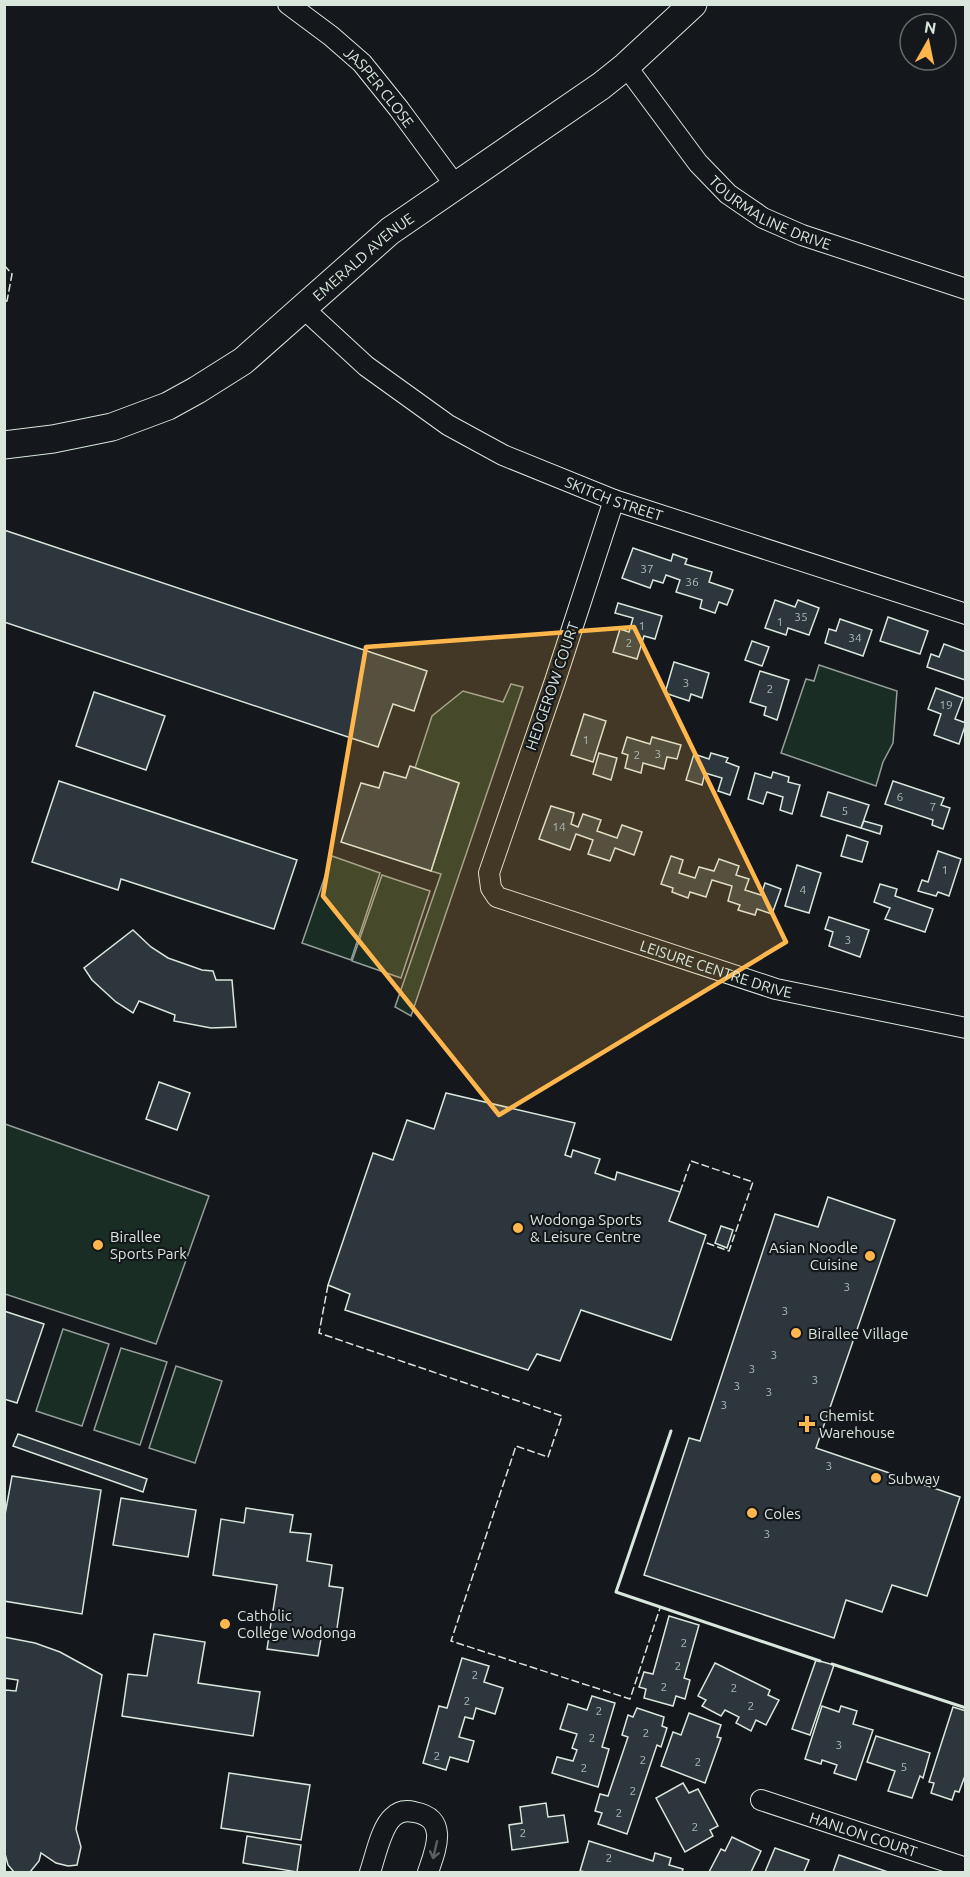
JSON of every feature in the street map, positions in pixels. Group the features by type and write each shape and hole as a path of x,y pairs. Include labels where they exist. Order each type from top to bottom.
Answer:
{"street":[{"name":"JASPER CLOSE","path":"288,4 362,63 455,185"},
{"name":"EMERALD AVENUE","path":"4,446 53,440 112,427 168,406 243,361 390,231 602,86 693,4"},
{"name":"TOURMALINE DRIVE","path":"626,66 698,163 728,194 763,218 802,235 966,289"},
{"name":"SKITCH STREET","path":"302,307 366,366 448,425 504,456 614,500 966,614"},
{"name":"HEDGEROW COURT","path":"489,873 614,500"},
{"name":"LEISURE CENTRE DRIVE","path":"489,873 491,888 496,897 755,982 802,996 966,1028"},
{"name":"HANLON COURT","path":"760,1800 966,1868"},
{"path":"370,1872 385,1828 391,1818 401,1811 426,1815 434,1822 437,1839 428,1872"}],"highlighted area":[{"path":"634,627 786,942 499,1115 323,896 366,647"}],"green space":[{"path":"819,665 897,691 893,743 883,762 876,786 781,753 806,679 814,681"},
{"path":"511,684 523,687 411,1016 395,1007 441,874 431,871 459,783 415,768 432,716 463,691 503,702"},
{"path":"332,856 380,873 351,960 302,943"},
{"path":"382,875 430,891 401,978 352,961"},
{"name":"Birallee Sports Park","path":"5,1124 209,1196 156,1344 5,1294"},
{"path":"63,1329 109,1344 82,1426 36,1411"},
{"path":"121,1348 167,1362 140,1445 94,1430"},
{"path":"176,1366 222,1381 195,1463 149,1448"}],"building":[{"path":"4,530 427,671 414,711 393,704 378,747 4,622"},
{"path":"633,548 671,561 673,554 687,559 685,564 712,572 709,582 733,590 727,605 719,602 715,613 700,608 702,600 676,592 680,580 666,575 663,583 653,580 650,588 622,578"},
{"path":"775,600 795,607 798,600 819,608 809,635 788,628 786,635 765,628"},
{"path":"618,603 662,616 655,639 644,636 637,659 613,652 620,629 629,632 633,618 615,613"},
{"path":"888,617 928,631 920,654 880,641"},
{"path":"840,619 872,630 863,656 825,643 829,629 836,631"},
{"path":"752,641 769,647 762,666 745,660"},
{"path":"944,644 966,652 965,680 927,667 931,654 939,657"},
{"path":"674,662 709,673 702,698 691,694 689,701 665,693"},
{"path":"760,671 789,680 777,720 764,715 766,707 750,702"},
{"path":"936,688 963,698 955,719 966,723 959,744 934,735 941,714 928,709"},
{"path":"94,692 165,716 146,770 76,746"},
{"path":"584,714 606,721 593,762 571,755"},
{"path":"627,737 650,744 652,737 681,745 677,759 667,757 664,769 643,763 641,773 625,768 628,755 622,753"},
{"path":"599,753 617,758 611,780 593,774"},
{"path":"711,753 728,758 726,762 739,767 730,795 718,791 722,778 705,773 702,785 686,780 694,754 709,759"},
{"path":"410,766 459,783 431,871 341,842 361,783 379,788 384,772 406,778"},
{"path":"773,772 789,777 788,782 800,785 792,814 780,810 783,797 767,792 763,804 748,799 755,773 771,778"},
{"path":"59,781 297,860 274,929 121,879 118,890 32,862"},
{"path":"893,781 944,798 941,805 950,808 943,829 932,825 933,820 885,804"},
{"path":"828,792 869,805 861,828 821,816"},
{"path":"551,806 574,813 571,824 578,827 583,814 601,820 597,831 617,838 622,825 642,832 634,855 615,848 610,861 588,854 593,840 576,834 570,850 539,839"},
{"path":"864,821 882,826 880,834 861,828"},
{"path":"847,835 868,842 862,862 841,856"},
{"path":"938,851 961,859 949,896 938,892 936,896 918,891 922,880 928,882"},
{"path":"671,856 683,860 679,873 695,878 699,867 714,871 719,859 739,866 736,875 749,879 745,890 761,895 765,883 781,889 772,914 757,909 755,915 738,910 740,905 728,901 732,886 712,880 706,897 690,892 688,898 672,892 673,888 661,884"},
{"path":"797,865 821,873 809,913 785,906"},
{"path":"880,884 897,889 895,896 933,909 925,932 885,919 890,908 874,902"},
{"path":"829,917 869,930 860,957 829,946 833,932 825,929"},
{"path":"133,930 151,947 168,958 202,970 213,971 216,980 232,980 236,1027 211,1028 174,1021 175,1015 139,1001 133,1013 116,1002 92,980 84,968"},
{"path":"159,1082 190,1093 177,1130 146,1119"},
{"name":"Wodonga Sports & Leisure Centre","path":"446,1093 575,1123 565,1155 571,1157 573,1150 600,1159 595,1173 615,1180 617,1172 680,1192 669,1221 706,1235 671,1340 581,1310 560,1361 537,1354 528,1370 345,1310 350,1294 328,1285 373,1153 393,1160 407,1120 434,1129"},
{"name":"Birallee Village","path":"828,1197 895,1220 816,1448 960,1497 927,1596 892,1585 882,1612 846,1600 834,1638 644,1575 689,1438 700,1441 775,1214 818,1227"},
{"path":"721,1226 733,1230 727,1248 715,1243"},
{"path":"4,1311 44,1324 17,1403 4,1399"},
{"path":"18,1434 147,1479 143,1492 13,1446"},
{"path":"12,1476 101,1490 82,1614 4,1601 4,1520"},
{"path":"121,1498 196,1510 188,1557 113,1545"},
{"path":"246,1508 293,1515 290,1532 311,1534 307,1561 332,1565 329,1586 343,1588 336,1635 322,1633 318,1656 267,1649 277,1585 213,1575 221,1519 244,1523"},
{"path":"669,1616 699,1625 684,1678 690,1680 685,1699 676,1696 673,1706 644,1698 646,1689 639,1687 644,1672 653,1674"},
{"path":"154,1634 205,1642 198,1683 260,1692 253,1736 122,1716 128,1674 147,1676"},
{"path":"4,1637 35,1643 60,1652 102,1675 76,1829 81,1847 77,1865 68,1866 56,1863 41,1853 39,1861 30,1872 14,1872 8,1865 4,1850 4,1694 5,1690 16,1691 18,1680 5,1678"},
{"path":"462,1658 489,1666 484,1682 503,1688 495,1714 476,1708 473,1719 465,1717 459,1737 474,1741 468,1762 450,1757 446,1770 423,1763 439,1706 447,1708"},
{"path":"816,1660 834,1665 810,1735 792,1729"},
{"path":"715,1663 770,1690 768,1695 779,1700 766,1725 756,1720 751,1731 736,1723 739,1717 725,1710 721,1716 702,1706 706,1700 698,1696"},
{"path":"592,1696 615,1703 602,1747 609,1749 598,1787 552,1773 557,1757 573,1761 577,1750 572,1748 577,1734 560,1729 568,1704 587,1710"},
{"path":"822,1706 839,1712 841,1706 857,1711 853,1724 873,1730 856,1780 834,1773 837,1765 822,1760 821,1764 805,1759"},
{"path":"953,1707 966,1711 966,1773 959,1792 955,1791 952,1800 931,1793 934,1783 929,1782"},
{"path":"637,1708 664,1717 662,1726 667,1728 661,1747 657,1745 627,1834 598,1824 602,1813 595,1811 600,1794 608,1796 628,1737 622,1735 628,1715 633,1717"},
{"path":"689,1713 721,1725 717,1737 721,1738 705,1783 661,1766 673,1732 681,1735"},
{"path":"876,1736 930,1753 923,1778 920,1776 912,1798 888,1791 895,1771 867,1762"},
{"path":"229,1773 310,1785 301,1840 221,1828"},
{"path":"683,1783 689,1793 698,1789 718,1826 710,1830 713,1836 685,1852 656,1798"},
{"path":"546,1803 548,1817 564,1815 568,1842 512,1850 509,1825 522,1823 520,1807"},
{"path":"247,1836 301,1845 297,1872 243,1863"},
{"path":"732,1837 761,1851 751,1872 709,1872 721,1849 725,1851"},
{"path":"589,1841 653,1861 655,1853 671,1858 669,1865 683,1869 682,1872 580,1871"},
{"path":"775,1848 809,1860 804,1872 765,1872"},
{"path":"839,1855 888,1872 833,1872"}],"fence":[{"path":"4,265 12,274 7,301 4,302"},
{"path":"680,1192 691,1161 753,1182 729,1251 704,1242"},
{"path":"328,1285 319,1333 562,1416 548,1457 516,1446 451,1641 630,1699 660,1608"}],"wall":[{"path":"671,1431 616,1592 820,1661"},
{"path":"832,1664 966,1708"}],"place":[{"name":"Wodonga Sports & Leisure Centre","path":"518,1228"},
{"name":"Birallee Sports Park","path":"98,1245"},
{"name":"Asian Noodle Cuisine","path":"870,1256"},
{"name":"Birallee Village","path":"796,1333"},
{"name":"Chemist Warehouse","path":"807,1424"},
{"name":"Subway","path":"876,1478"},
{"name":"Coles","path":"752,1513"},
{"name":"Catholic College Wodonga","path":"225,1624"}]}
